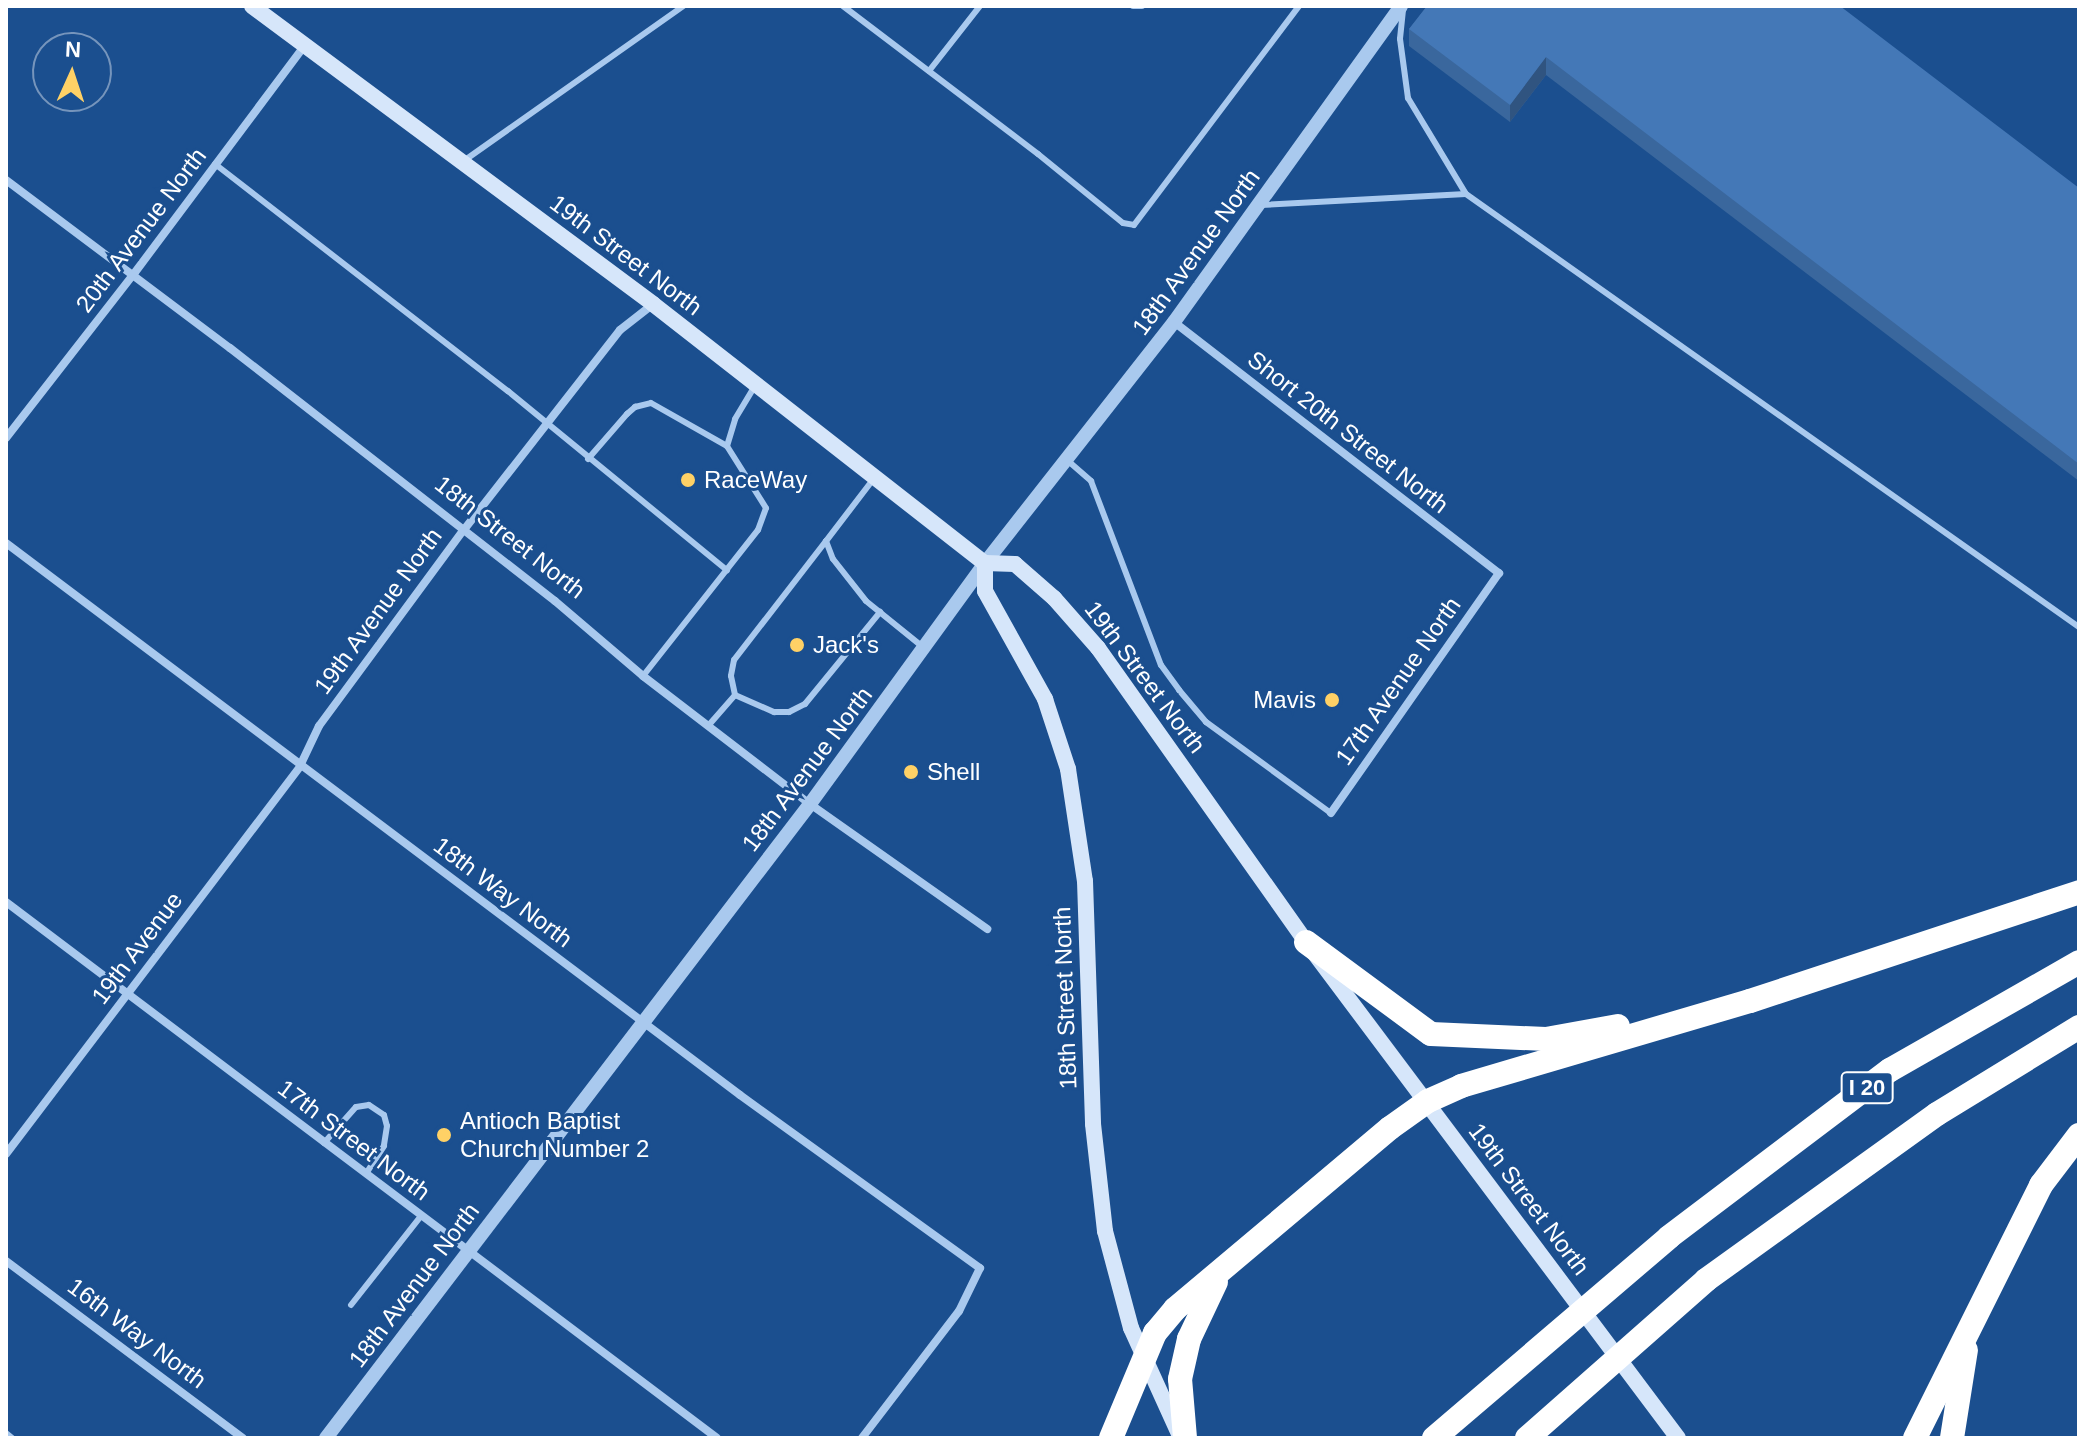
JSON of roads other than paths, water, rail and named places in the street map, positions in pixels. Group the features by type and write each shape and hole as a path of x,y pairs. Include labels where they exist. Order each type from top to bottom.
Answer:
{"highway":[{"path":"1111,1438 1155,1333 1175,1309 1219,1276 1390,1128 1428,1101 1461,1086 1750,1001 2079,892"},
{"path":"1306,942 1431,1034 1546,1039 1750,1001"},
{"name":"I 20","path":"1434,1438 1669,1237 1890,1070 2079,962"},
{"name":"I 20","path":"1527,1438 1706,1280 1937,1114 2079,1027"},
{"path":"1915,1438 2041,1185 2079,1135"},
{"path":"1183,1438 1180,1379 1189,1339 1219,1276"},
{"path":"1952,1438 1955,1401 1971,1325"}],"main road":[{"name":"19th Street North","path":"252,6 653,304 985,563 1015,564 1054,598 1098,648 1306,942 1678,1438"},
{"name":"18th Street North","path":"985,563 985,591 1045,699 1068,769 1085,881 1093,1124 1105,1231 1131,1328 1183,1438"}],"street":[{"name":"18th Avenue North","path":"326,1438 810,804 985,563 1174,322 1402,6"},
{"name":"20th Avenue North","path":"6,438 305,45"},
{"name":"18th Street North","path":"6,180 603,639 643,676 810,804 987,929"},
{"name":"19th Avenue North","path":"300,766 319,726 463,531 620,330 653,304"},
{"name":"Short 20th Street North","path":"1174,322 1499,573"},
{"name":"18th Way North","path":"6,543 740,1095 980,1268 959,1311 862,1438"},
{"name":"17th Avenue North","path":"1331,813 1499,573"},
{"name":"19th Avenue","path":"6,1154 300,766"},
{"name":"17th Street North","path":"6,902 717,1438"},
{"name":"16th Way North","path":"6,1261 243,1438"}],"lane":[{"path":"843,6 1123,223 1134,225 1299,6"},
{"path":"929,71 980,6"},
{"path":"1133,6 1142,6"},
{"path":"1402,6 1400,39 1408,98 1466,194 2079,627"},
{"path":"462,162 680,7"},
{"path":"215,164 508,391 547,426 727,570"},
{"path":"1257,206 1466,194"},
{"path":"727,446 735,419 756,384"},
{"path":"588,459 627,414 642,404 660,406 727,446 766,508 758,530 643,676"},
{"path":"1067,460 1091,481 1161,665 1179,690 1206,722 1331,813"},
{"path":"735,695 731,676 734,660 875,477"},
{"path":"826,541 833,559 866,601 924,648"},
{"path":"735,695 774,712 789,712 805,704 880,612"},
{"path":"708,726 735,695"},
{"path":"324,1143 356,1107 369,1105 384,1115 387,1126 384,1146 366,1174"},
{"path":"351,1305 421,1216"},
{"path":"6,1433 12,1438"}],"place":[{"name":"RaceWay","path":"688,480"},
{"name":"Jack's","path":"797,645"},
{"name":"Mavis","path":"1332,700"},
{"name":"Shell","path":"911,772"},
{"name":"Antioch Baptist Church Number 2","path":"444,1135"}]}
